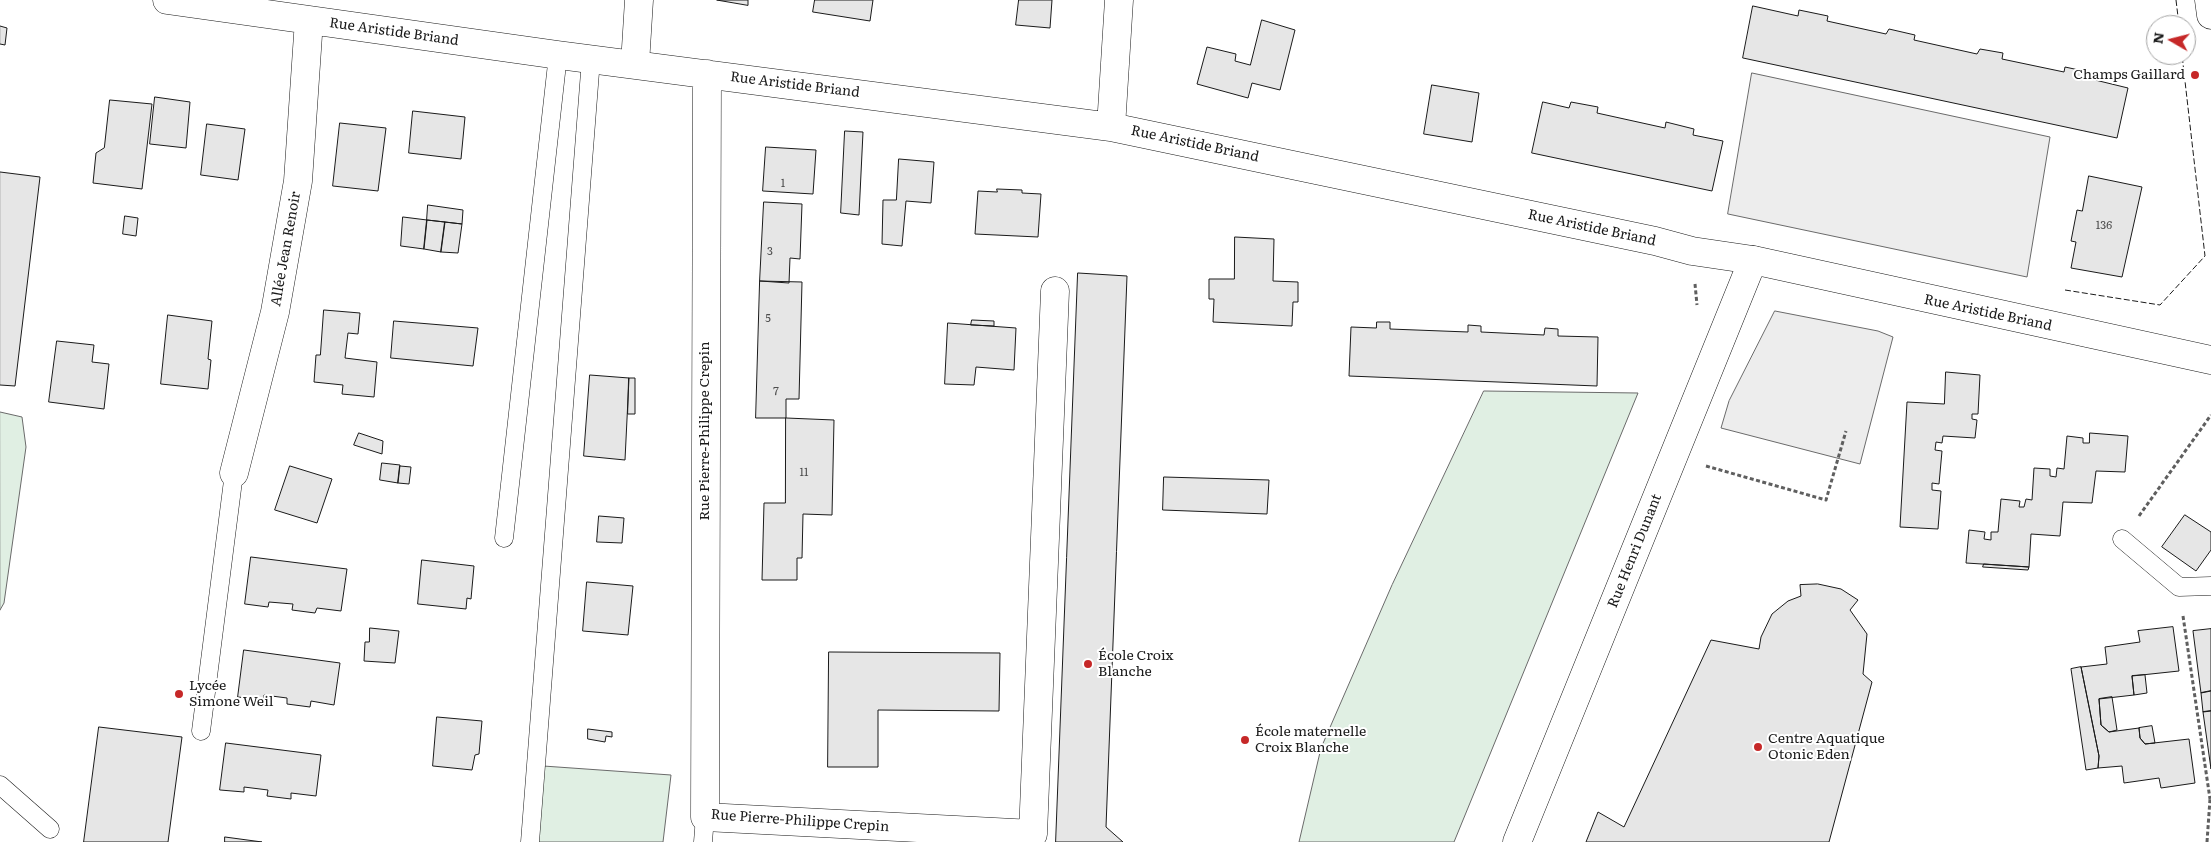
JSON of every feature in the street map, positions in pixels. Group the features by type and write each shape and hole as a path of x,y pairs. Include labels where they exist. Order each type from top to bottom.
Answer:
{"street":[{"name":"Rue Aristide Briand","path":"167,0 558,55 1111,127 1655,241 1692,252 1753,260 2211,362"},
{"path":"635,64 639,0"},
{"path":"1111,127 1120,0"},
{"path":"2209,0 2211,15"},
{"name":"Allée Jean Renoir","path":"234,473 275,312 298,181 310,20"},
{"name":"Rue Pierre-Philippe Crepin","path":"707,74 704,829 1032,834 1055,291"},
{"name":"Rue Henri Dunant","path":"1517,842 1753,260"},
{"path":"2211,362 2211,379"}],"lane":[{"path":"504,538 558,55"},
{"path":"530,842 591,59"},
{"path":"201,731 234,473"},
{"path":"2122,539 2179,587 2211,586"},
{"path":"0,785 50,830"}],"path":[{"path":"2122,539 2211,415"},
{"path":"1674,457 1826,500 1846,431"},
{"path":"2179,587 2210,799 2207,842"}],"green space":[{"path":"1484,391 1638,393 1454,842 1299,842 1321,748 1392,585"},
{"path":"0,412 22,417 26,447 4,603 0,610"},
{"path":"529,765 671,775 663,842 527,842"}],"shaded area":[{"path":"1752,73 2050,137 2027,277 1728,214"},
{"path":"1775,311 1878,331 1893,337 1860,464 1721,428 1729,401"}],"building":[{"path":"717,0 748,0 748,5"},
{"path":"815,0 873,0 870,21 813,12"},
{"path":"1019,0 1052,0 1050,28 1016,25"},
{"path":"1753,6 1798,16 1799,10 1828,16 1827,21 1886,34 1889,29 1915,35 1914,40 1977,54 1980,49 2003,53 2002,59 2064,72 2065,67 2093,73 2091,79 2128,88 2117,138 1743,58"},
{"path":"1262,20 1295,30 1280,90 1252,83 1248,98 1197,84 1207,47 1236,54 1235,61 1250,65"},
{"path":"0,26 7,28 5,45 0,44"},
{"path":"1432,85 1479,93 1472,142 1424,134"},
{"path":"155,97 190,102 186,148 150,144"},
{"path":"110,100 152,104 142,189 93,183 96,153 104,148"},
{"path":"1543,102 1569,108 1571,102 1598,107 1597,113 1665,128 1666,122 1694,129 1693,135 1723,141 1712,191 1532,153"},
{"path":"413,111 465,117 461,159 409,153"},
{"path":"340,123 386,128 378,191 333,186"},
{"path":"207,124 245,129 238,180 201,175"},
{"path":"845,131 863,132 859,215 841,213"},
{"path":"766,147 816,150 813,194 763,191"},
{"path":"899,159 934,162 931,203 906,201 902,246 882,244 883,200 896,200"},
{"path":"0,172 40,177 15,386 0,385"},
{"path":"2089,176 2142,187 2122,277 2071,268 2076,242 2071,241 2077,210 2082,211"},
{"path":"997,189 1022,190 1022,193 1041,194 1038,237 975,234 978,191 997,192"},
{"path":"764,202 802,204 800,259 790,258 789,283 760,281"},
{"path":"428,205 463,210 462,224 427,220"},
{"path":"125,216 138,218 136,236 123,234"},
{"path":"403,217 427,220 424,249 401,246"},
{"path":"427,220 445,222 441,252 424,249"},
{"path":"445,222 462,224 458,253 441,252"},
{"path":"1235,237 1274,239 1273,281 1298,282 1298,302 1293,302 1292,326 1213,322 1214,299 1209,299 1209,279 1234,279"},
{"name":"École Croix Blanche","path":"1078,273 1127,276 1106,827 1123,842 1056,842"},
{"path":"760,281 802,282 799,399 786,399 786,418 756,418"},
{"path":"324,310 360,313 358,334 348,333 345,358 377,362 374,397 342,394 343,385 314,382 316,355 320,355"},
{"path":"168,315 212,321 208,359 211,360 208,389 161,384"},
{"path":"972,320 994,321 994,326 971,325"},
{"path":"394,321 478,328 473,366 391,358"},
{"path":"1377,322 1390,322 1390,329 1468,332 1468,325 1481,326 1481,332 1544,335 1545,328 1558,329 1558,336 1598,337 1597,386 1349,376 1351,327 1376,328"},
{"path":"948,323 1016,328 1014,370 976,367 974,385 945,384"},
{"path":"57,341 94,345 92,362 109,364 104,409 49,402"},
{"path":"1946,372 1980,375 1978,414 1972,414 1972,419 1977,420 1975,438 1943,436 1942,443 1936,442 1935,450 1942,451 1939,484 1932,483 1932,490 1941,491 1938,529 1900,527 1907,402 1944,404"},
{"path":"590,375 629,378 625,460 584,456"},
{"path":"629,378 635,378 635,414 628,414"},
{"path":"786,418 834,420 832,515 803,514 802,558 797,558 797,580 762,580 764,503 785,503"},
{"path":"359,433 383,441 382,454 354,445"},
{"path":"2090,433 2128,436 2125,472 2096,471 2092,503 2063,502 2060,536 2031,534 2029,567 1966,563 1969,530 1985,532 1984,539 1991,540 1991,532 1998,532 2001,499 2020,501 2019,507 2024,507 2026,499 2032,500 2034,468 2050,469 2050,476 2056,477 2057,468 2064,469 2067,436 2083,438 2083,443 2089,443"},
{"path":"382,463 400,465 398,483 380,480"},
{"path":"290,466 332,479 317,523 275,510"},
{"path":"400,466 411,467 409,484 398,483"},
{"path":"1164,477 1269,480 1267,514 1163,510"},
{"path":"2185,515 2211,532 2211,550 2196,571 2162,547"},
{"path":"599,516 624,518 622,543 597,542"},
{"path":"251,557 347,569 341,611 317,608 315,613 292,610 293,604 269,602 268,607 245,604"},
{"path":"422,560 474,566 471,599 467,598 466,609 418,604"},
{"path":"1984,564 2029,567 2028,570 1983,567"},
{"path":"587,582 633,586 628,635 583,631"},
{"name":"Centre Aquatique Otonic Eden","path":"1818,584 1841,589 1858,600 1850,610 1867,634 1863,674 1872,682 1829,842 1586,842 1598,812 1624,827 1711,640 1759,649 1761,637 1772,614 1788,601 1801,596 1800,585"},
{"path":"2173,627 2179,671 2132,676 2134,695 2099,699 2101,725 2109,732 2139,728 2140,738 2145,744 2189,739 2195,783 2161,788 2159,778 2124,783 2122,766 2098,768 2099,756 2081,667 2107,664 2105,647 2140,642 2138,631"},
{"path":"370,628 399,631 395,663 364,661 365,642 369,642"},
{"path":"2211,629 2211,691 2201,693 2193,631"},
{"path":"244,650 340,663 334,705 311,701 310,707 287,704 287,698 264,695 263,700 238,697"},
{"path":"829,652 1000,653 999,711 878,710 878,767 828,767"},
{"path":"2081,667 2099,756 2098,768 2086,770 2071,669"},
{"path":"2145,675 2147,693 2134,695 2132,676"},
{"path":"2211,691 2211,711 2203,712 2201,693"},
{"path":"2112,697 2117,730 2109,732 2101,725 2099,699"},
{"path":"2211,711 2211,769 2203,712"},
{"path":"437,717 482,721 479,754 475,755 472,770 433,766"},
{"path":"2152,726 2155,743 2145,744 2140,738 2139,728"},
{"path":"99,727 182,737 168,842 84,842"},
{"path":"588,729 612,732 612,737 606,736 605,742 588,739"},
{"path":"226,743 321,755 316,796 291,793 291,799 267,796 268,790 244,787 244,792 220,790"},
{"path":"225,837 262,842 225,842"}],"fence":[{"path":"2176,0 2178,15"},
{"path":"2065,290 2160,305 2205,256 2183,65"}],"place":[{"name":"Champs Gaillard","path":"2195,75"},
{"name":"École Croix Blanche","path":"1088,664"},
{"name":"Lycée Simone Weil","path":"179,694"},
{"name":"École maternelle Croix Blanche","path":"1245,740"},
{"name":"Centre Aquatique Otonic Eden","path":"1758,747"}]}
